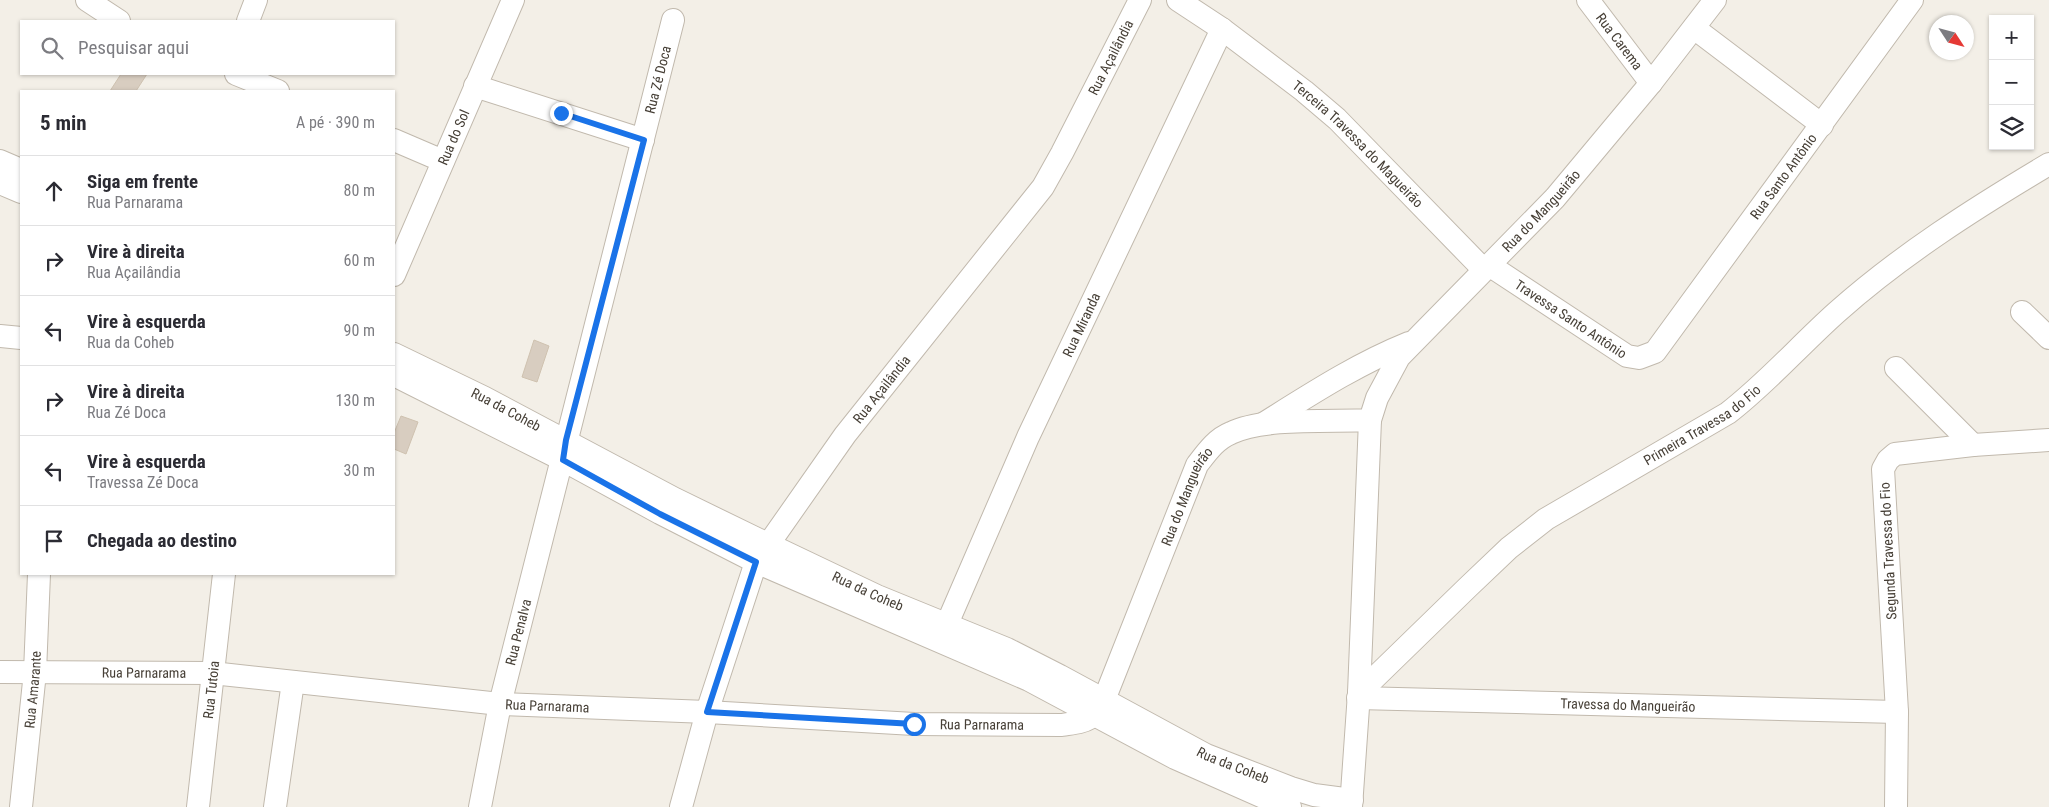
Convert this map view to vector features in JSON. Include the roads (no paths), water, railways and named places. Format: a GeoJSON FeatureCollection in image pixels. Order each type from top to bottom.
{"type":"FeatureCollection","features":[{"type":"Feature","properties":{"kind":"street"},"geometry":{"type":"LineString","coordinates":[[87,0],[117,20]]}},
{"type":"Feature","properties":{"kind":"street"},"geometry":{"type":"LineString","coordinates":[[238,0],[242,20]]}},
{"type":"Feature","properties":{"kind":"street"},"geometry":{"type":"LineString","coordinates":[[248,20],[256,0]]}},
{"type":"Feature","properties":{"kind":"street","name":"Rua do Sol"},"geometry":{"type":"LineString","coordinates":[[395,273],[514,0]]}},
{"type":"Feature","properties":{"kind":"street","name":"Rua Açailândia"},"geometry":{"type":"LineString","coordinates":[[681,807],[707,712],[756,562],[845,435],[1043,187],[1140,0]]}},
{"type":"Feature","properties":{"kind":"street"},"geometry":{"type":"LineString","coordinates":[[1178,0],[1222,29]]}},
{"type":"Feature","properties":{"kind":"street","name":"Rua Carema"},"geometry":{"type":"LineString","coordinates":[[1588,0],[1651,83]]}},
{"type":"Feature","properties":{"kind":"street","name":"Rua do Mangueirão"},"geometry":{"type":"LineString","coordinates":[[1351,804],[1358,696],[1370,420],[1377,398],[1387,376],[1399,357],[1555,198],[1651,83],[1715,0]]}},
{"type":"Feature","properties":{"kind":"street","name":"Rua Santo Antônio"},"geometry":{"type":"LineString","coordinates":[[1655,352],[1912,0]]}},
{"type":"Feature","properties":{"kind":"street","name":"Rua Zé Doca"},"geometry":{"type":"LineString","coordinates":[[565,450],[674,20]]}},
{"type":"Feature","properties":{"kind":"street"},"geometry":{"type":"LineString","coordinates":[[1694,28],[1822,125]]}},
{"type":"Feature","properties":{"kind":"street","name":"Terceira Travessa do Magueirão"},"geometry":{"type":"LineString","coordinates":[[1222,29],[1304,91],[1337,119],[1486,267]]}},
{"type":"Feature","properties":{"kind":"street","name":"Rua Miranda"},"geometry":{"type":"LineString","coordinates":[[947,624],[1028,437],[1222,29]]}},
{"type":"Feature","properties":{"kind":"street"},"geometry":{"type":"LineString","coordinates":[[226,90],[232,75]]}},
{"type":"Feature","properties":{"kind":"street"},"geometry":{"type":"LineString","coordinates":[[238,75],[276,90]]}},
{"type":"Feature","properties":{"kind":"street"},"geometry":{"type":"LineString","coordinates":[[475,86],[644,140]]}},
{"type":"Feature","properties":{"kind":"street"},"geometry":{"type":"LineString","coordinates":[[395,140],[443,161]]}},
{"type":"Feature","properties":{"kind":"street"},"geometry":{"type":"LineString","coordinates":[[0,161],[20,170]]}},
{"type":"Feature","properties":{"kind":"street","name":"Primeira Travessa do Fio"},"geometry":{"type":"LineString","coordinates":[[1358,696],[1509,548],[1546,519],[1728,413],[1752,395],[1837,313],[1874,281],[1985,202],[2049,164]]}},
{"type":"Feature","properties":{"kind":"street"},"geometry":{"type":"LineString","coordinates":[[0,183],[20,192]]}},
{"type":"Feature","properties":{"kind":"street","name":"Travessa Santo Antônio"},"geometry":{"type":"LineString","coordinates":[[1486,267],[1626,356],[1640,358],[1655,352]]}},
{"type":"Feature","properties":{"kind":"street"},"geometry":{"type":"LineString","coordinates":[[2022,312],[2049,338]]}},
{"type":"Feature","properties":{"kind":"street"},"geometry":{"type":"LineString","coordinates":[[0,336],[20,338]]}},
{"type":"Feature","properties":{"kind":"street"},"geometry":{"type":"LineString","coordinates":[[1263,424],[1347,371],[1417,339]]}},
{"type":"Feature","properties":{"kind":"street","name":"Rua da Coheb"},"geometry":{"type":"LineString","coordinates":[[395,354],[485,398],[660,514],[756,562],[1215,758],[1291,788],[1351,804]]}},
{"type":"Feature","properties":{"kind":"street"},"geometry":{"type":"LineString","coordinates":[[1896,368],[1973,445]]}},
{"type":"Feature","properties":{"kind":"street","name":"Rua da Coheb"},"geometry":{"type":"LineString","coordinates":[[395,375],[675,499],[878,596],[1007,649],[1175,758],[1290,807]]}},
{"type":"Feature","properties":{"kind":"street","name":"Rua do Mangueirão"},"geometry":{"type":"LineString","coordinates":[[1099,708],[1198,465],[1210,448],[1231,433],[1263,424],[1370,420]]}},
{"type":"Feature","properties":{"kind":"street","name":"Segunda Travessa do Fio"},"geometry":{"type":"LineString","coordinates":[[1896,807],[1897,712],[1883,469],[1888,460],[1895,454],[1973,445],[2049,440]]}},
{"type":"Feature","properties":{"kind":"street","name":"Rua Penalva"},"geometry":{"type":"LineString","coordinates":[[480,807],[500,704],[565,450]]}},
{"type":"Feature","properties":{"kind":"street","name":"Rua Amarante"},"geometry":{"type":"LineString","coordinates":[[21,807],[35,672],[39,575]]}},
{"type":"Feature","properties":{"kind":"street","name":"Rua Tutoia"},"geometry":{"type":"LineString","coordinates":[[198,807],[224,575]]}},
{"type":"Feature","properties":{"kind":"street","name":"Rua Parnarama"},"geometry":{"type":"LineString","coordinates":[[0,672],[212,673],[500,704],[707,712],[914,724],[1062,725],[1079,722],[1099,708]]}},
{"type":"Feature","properties":{"kind":"street"},"geometry":{"type":"LineString","coordinates":[[275,807],[293,682]]}},
{"type":"Feature","properties":{"kind":"street","name":"Travessa do Mangueirão"},"geometry":{"type":"LineString","coordinates":[[1358,696],[1897,712]]}}]}
